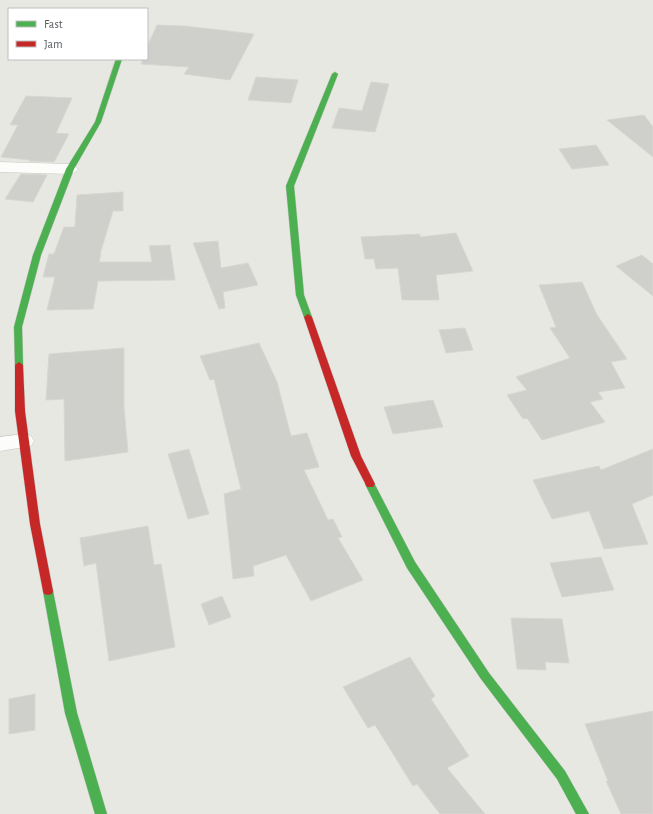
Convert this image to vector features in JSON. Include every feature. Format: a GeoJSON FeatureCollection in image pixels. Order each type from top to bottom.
{"type":"FeatureCollection","features":[{"type":"Feature","properties":{"kind":"street"},"geometry":{"type":"LineString","coordinates":[[101,814],[70,713],[35,524],[20,411],[18,327],[37,255],[70,169],[98,122],[119,60]]}},
{"type":"Feature","properties":{"kind":"street"},"geometry":{"type":"LineString","coordinates":[[335,74],[290,186],[300,295],[356,456],[411,565],[485,676],[561,775],[584,814]]}},
{"type":"Feature","properties":{"kind":"street"},"geometry":{"type":"LineString","coordinates":[[0,167],[70,169]]}},
{"type":"Feature","properties":{"kind":"street"},"geometry":{"type":"LineString","coordinates":[[0,444],[24,442]]}},
{"type":"Feature","properties":{"kind":"building"},"geometry":{"type":"Polygon","coordinates":[[[157,25],[185,26],[254,34],[230,80],[184,74],[189,67],[141,64],[143,60],[148,60],[148,45],[157,25]]]}},
{"type":"Feature","properties":{"kind":"building"},"geometry":{"type":"Polygon","coordinates":[[[256,77],[298,80],[291,103],[248,100],[256,77]]]}},
{"type":"Feature","properties":{"kind":"building"},"geometry":{"type":"Polygon","coordinates":[[[371,82],[389,84],[375,132],[332,128],[339,108],[362,111],[371,82]]]}},
{"type":"Feature","properties":{"kind":"building"},"geometry":{"type":"Polygon","coordinates":[[[26,96],[72,98],[56,133],[69,134],[54,162],[29,161],[30,160],[1,157],[18,125],[10,125],[26,96]]]}},
{"type":"Feature","properties":{"kind":"building"},"geometry":{"type":"Polygon","coordinates":[[[644,115],[653,127],[653,157],[607,120],[644,115]]]}},
{"type":"Feature","properties":{"kind":"building"},"geometry":{"type":"Polygon","coordinates":[[[596,145],[609,165],[572,169],[559,149],[596,145]]]}},
{"type":"Feature","properties":{"kind":"building"},"geometry":{"type":"Polygon","coordinates":[[[21,174],[47,175],[33,202],[5,199],[21,174]]]}},
{"type":"Feature","properties":{"kind":"building"},"geometry":{"type":"Polygon","coordinates":[[[123,192],[123,211],[113,211],[99,262],[152,262],[149,246],[170,245],[175,280],[98,281],[93,309],[47,310],[55,277],[43,277],[49,254],[54,254],[64,227],[75,227],[77,195],[123,192]]]}},
{"type":"Feature","properties":{"kind":"building"},"geometry":{"type":"Polygon","coordinates":[[[456,233],[473,271],[436,275],[439,300],[402,300],[398,268],[376,269],[374,259],[365,259],[361,237],[420,234],[420,237],[456,233]]]}},
{"type":"Feature","properties":{"kind":"building"},"geometry":{"type":"Polygon","coordinates":[[[218,241],[221,268],[248,263],[258,285],[223,292],[225,308],[219,309],[193,243],[218,241]]]}},
{"type":"Feature","properties":{"kind":"building"},"geometry":{"type":"Polygon","coordinates":[[[642,255],[653,264],[653,296],[616,266],[642,255]]]}},
{"type":"Feature","properties":{"kind":"building"},"geometry":{"type":"Polygon","coordinates":[[[582,282],[597,315],[627,359],[611,362],[625,388],[598,392],[603,399],[590,402],[605,422],[542,440],[527,418],[523,419],[507,395],[527,390],[516,377],[570,358],[550,328],[556,327],[539,285],[582,282]]]}},
{"type":"Feature","properties":{"kind":"building"},"geometry":{"type":"Polygon","coordinates":[[[465,328],[473,350],[446,353],[439,330],[465,328]]]}},
{"type":"Feature","properties":{"kind":"building"},"geometry":{"type":"Polygon","coordinates":[[[259,343],[277,382],[291,436],[307,433],[319,467],[304,470],[328,520],[333,519],[342,537],[338,538],[363,580],[311,601],[286,555],[253,566],[254,576],[233,579],[224,494],[241,489],[214,379],[210,380],[200,356],[259,343]]]}},
{"type":"Feature","properties":{"kind":"building"},"geometry":{"type":"Polygon","coordinates":[[[124,348],[124,407],[128,452],[65,461],[64,399],[46,400],[49,354],[124,348]]]}},
{"type":"Feature","properties":{"kind":"building"},"geometry":{"type":"Polygon","coordinates":[[[433,400],[443,427],[393,434],[384,407],[433,400]]]}},
{"type":"Feature","properties":{"kind":"building"},"geometry":{"type":"Polygon","coordinates":[[[189,449],[209,514],[188,519],[168,454],[189,449]]]}},
{"type":"Feature","properties":{"kind":"building"},"geometry":{"type":"Polygon","coordinates":[[[653,449],[653,495],[632,504],[648,544],[604,549],[589,511],[552,519],[533,480],[599,466],[601,470],[653,449]]]}},
{"type":"Feature","properties":{"kind":"building"},"geometry":{"type":"Polygon","coordinates":[[[148,526],[154,565],[161,564],[175,647],[109,661],[96,563],[84,566],[80,538],[148,526]]]}},
{"type":"Feature","properties":{"kind":"building"},"geometry":{"type":"Polygon","coordinates":[[[601,557],[614,590],[562,597],[550,563],[601,557]]]}},
{"type":"Feature","properties":{"kind":"building"},"geometry":{"type":"Polygon","coordinates":[[[222,596],[231,617],[209,625],[201,604],[222,596]]]}},
{"type":"Feature","properties":{"kind":"building"},"geometry":{"type":"Polygon","coordinates":[[[511,618],[562,619],[569,663],[545,662],[546,670],[517,669],[511,618]]]}},
{"type":"Feature","properties":{"kind":"building"},"geometry":{"type":"Polygon","coordinates":[[[410,657],[435,696],[431,699],[469,756],[447,768],[485,814],[440,814],[417,784],[413,786],[375,725],[368,728],[343,687],[410,657]]]}},
{"type":"Feature","properties":{"kind":"building"},"geometry":{"type":"Polygon","coordinates":[[[35,694],[35,730],[9,734],[9,699],[35,694]]]}},
{"type":"Feature","properties":{"kind":"building"},"geometry":{"type":"Polygon","coordinates":[[[653,711],[653,814],[621,814],[606,781],[608,781],[585,724],[653,711]]]}},
{"type":"Feature","properties":{"kind":"traffic: fast"},"geometry":{"type":"LineString","coordinates":[[19,365],[18,327],[37,255],[70,169],[98,122],[119,60]]}},
{"type":"Feature","properties":{"kind":"traffic: fast"},"geometry":{"type":"LineString","coordinates":[[308,317],[300,295],[290,186],[335,74]]}},
{"type":"Feature","properties":{"kind":"traffic: fast"},"geometry":{"type":"LineString","coordinates":[[370,484],[411,565],[485,676],[561,775],[583,814]]}},
{"type":"Feature","properties":{"kind":"traffic: fast"},"geometry":{"type":"LineString","coordinates":[[48,591],[71,713],[101,814]]}},
{"type":"Feature","properties":{"kind":"traffic: jam"},"geometry":{"type":"LineString","coordinates":[[308,317],[356,456],[370,484]]}},
{"type":"Feature","properties":{"kind":"traffic: jam"},"geometry":{"type":"LineString","coordinates":[[19,365],[20,411],[35,524],[48,591]]}}]}
